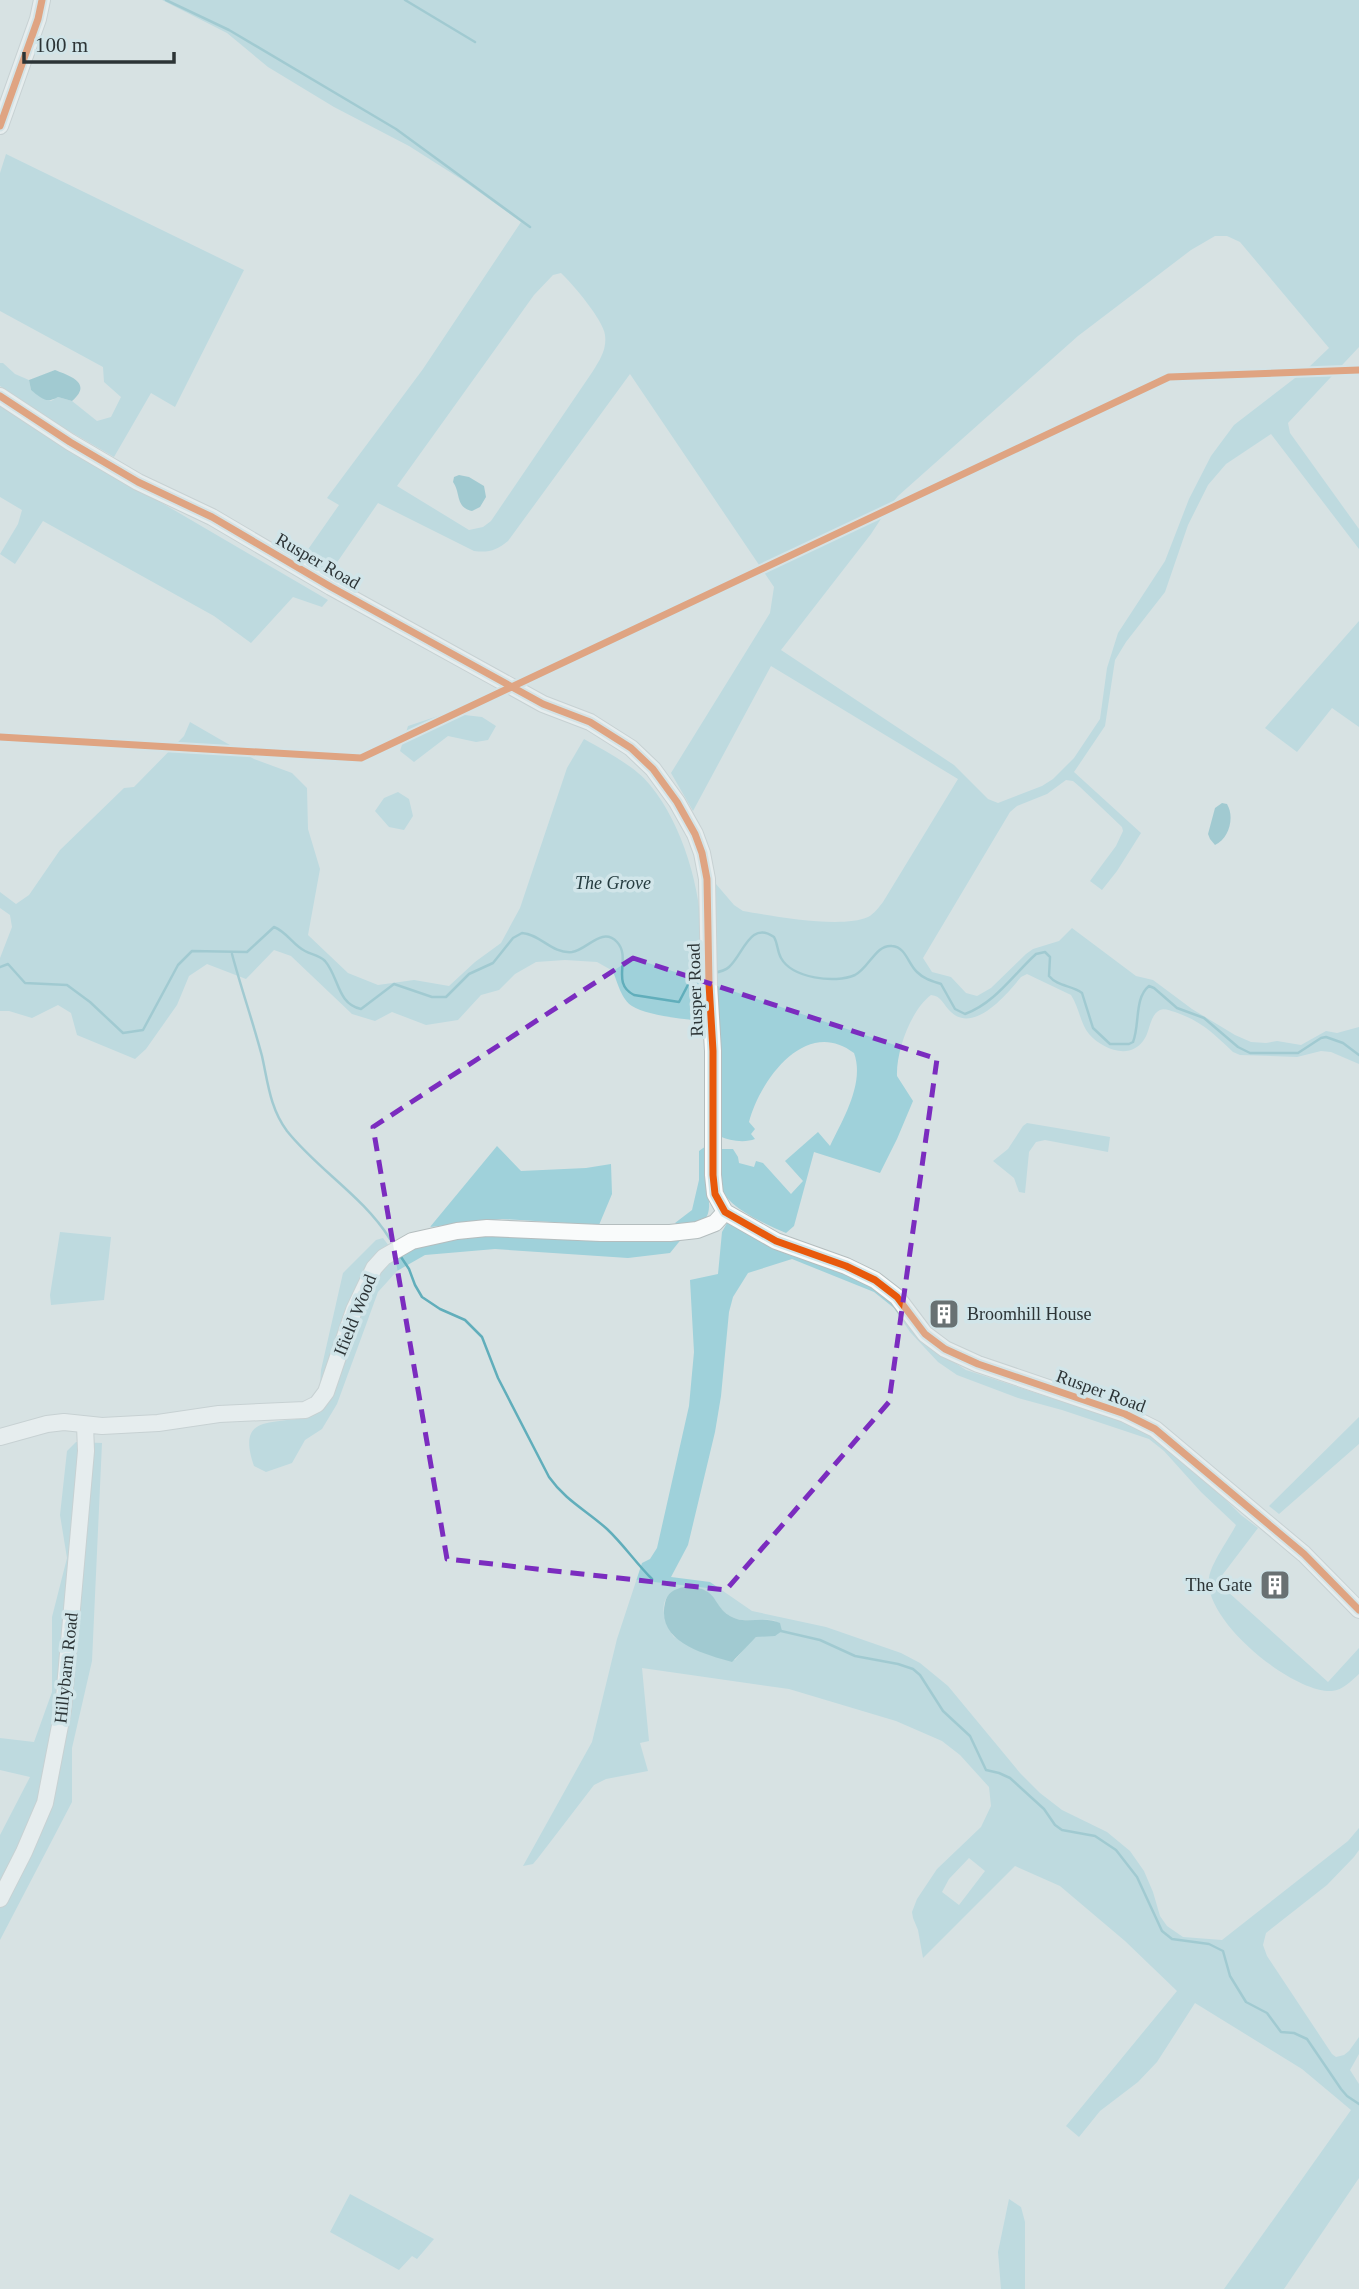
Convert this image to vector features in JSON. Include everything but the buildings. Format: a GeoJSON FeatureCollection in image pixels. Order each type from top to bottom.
{"type":"FeatureCollection","features":[{"type":"Feature","properties":{"kind":"street"},"geometry":{"type":"LineString","coordinates":[[0,126],[38,19],[42,0]]}},
{"type":"Feature","properties":{"kind":"street","name":"Rusper Road"},"geometry":{"type":"LineString","coordinates":[[0,396],[138,482],[212,517],[486,673],[543,704],[590,722],[631,748],[663,782],[677,802],[698,842],[705,869],[713,1051],[713,1175],[715,1194],[725,1212],[776,1241],[846,1266],[875,1280],[897,1297],[929,1337],[956,1355],[1125,1414],[1156,1429],[1304,1554],[1359,1610]]}},
{"type":"Feature","properties":{"kind":"street","name":"Ifield Wood"},"geometry":{"type":"LineString","coordinates":[[0,1437],[64,1422],[102,1426],[158,1423],[219,1414],[305,1410],[317,1404],[326,1392],[354,1310],[374,1268],[384,1257],[412,1241],[457,1231],[487,1228],[670,1233],[698,1230],[715,1223],[725,1212]]}},
{"type":"Feature","properties":{"kind":"street","name":"Hillybarn Road"},"geometry":{"type":"LineString","coordinates":[[0,1899],[45,1804],[63,1710],[85,1465],[85,1425]]}},
{"type":"Feature","properties":{"kind":"highlighted area"},"geometry":{"type":"Polygon","coordinates":[[[633,958],[937,1059],[889,1402],[726,1590],[447,1559],[373,1127],[633,958]]]}},
{"type":"Feature","properties":{"kind":"green space"},"geometry":{"type":"Polygon","coordinates":[[[162,0],[1359,0],[1359,347],[1288,423],[1290,433],[1359,529],[1359,549],[1271,434],[1226,464],[1208,485],[1188,525],[1165,592],[1115,660],[1105,726],[1074,772],[1141,833],[1102,890],[1090,881],[1116,846],[1123,831],[1122,827],[1073,781],[1066,780],[1047,794],[1017,806],[1010,812],[923,958],[932,972],[951,977],[966,993],[977,996],[991,988],[1026,954],[1059,941],[1072,928],[1136,976],[1153,980],[1192,1009],[1251,1042],[1277,1041],[1301,1045],[1326,1031],[1337,1033],[1359,1027],[1359,1064],[1331,1052],[1321,1051],[1297,1057],[1240,1055],[1200,1024],[1164,1009],[1154,1015],[1147,1035],[1139,1045],[1133,1049],[1117,1051],[1102,1045],[1089,1034],[1071,995],[1027,974],[980,1015],[960,1018],[938,997],[931,995],[917,1010],[902,1043],[897,1066],[897,1076],[913,1101],[880,1173],[814,1152],[794,1226],[786,1233],[747,1214],[729,1200],[719,1183],[719,1149],[733,1149],[739,1163],[754,1167],[756,1161],[763,1163],[791,1194],[803,1181],[785,1161],[818,1132],[830,1146],[851,1101],[857,1065],[854,1053],[836,1044],[819,1042],[803,1047],[774,1072],[763,1088],[749,1122],[755,1129],[751,1134],[755,1139],[737,1141],[720,1136],[717,1104],[716,884],[734,905],[743,911],[824,922],[868,917],[883,902],[958,779],[771,666],[693,811],[671,773],[770,613],[774,587],[630,374],[508,541],[500,547],[488,551],[474,551],[378,503],[329,574],[302,558],[339,505],[327,498],[423,369],[521,222],[409,146],[334,107],[268,67],[227,33],[162,0]],[[1215,236],[1191,250],[1078,336],[898,496],[781,650],[954,765],[988,799],[998,803],[1042,786],[1074,758],[1100,719],[1107,668],[1118,633],[1165,561],[1189,499],[1211,456],[1234,425],[1308,368],[1329,348],[1240,242],[1227,236],[1215,236]],[[561,273],[553,275],[534,295],[397,486],[469,530],[483,527],[491,521],[602,354],[605,335],[599,321],[561,273]]]}},
{"type":"Feature","properties":{"kind":"green space"},"geometry":{"type":"Polygon","coordinates":[[[6,154],[244,270],[175,407],[151,393],[114,457],[38,413],[0,386],[0,363],[3,363],[15,374],[29,380],[31,390],[51,401],[58,397],[72,401],[97,421],[111,417],[121,397],[104,382],[103,367],[0,311],[0,173],[6,154]]]}},
{"type":"Feature","properties":{"kind":"green space"},"geometry":{"type":"Polygon","coordinates":[[[0,405],[328,600],[322,607],[293,597],[251,643],[214,616],[43,521],[15,564],[0,554],[18,524],[22,510],[0,497],[0,405]]]}},
{"type":"Feature","properties":{"kind":"green space"},"geometry":{"type":"Polygon","coordinates":[[[1359,621],[1359,727],[1332,708],[1297,752],[1265,728],[1359,621]]]}},
{"type":"Feature","properties":{"kind":"green space"},"geometry":{"type":"Polygon","coordinates":[[[447,713],[482,717],[496,726],[488,740],[476,742],[448,736],[414,762],[400,751],[408,726],[447,713]]]}},
{"type":"Feature","properties":{"kind":"green space","name":"The Grove"},"geometry":{"type":"Polygon","coordinates":[[[190,722],[254,759],[292,773],[307,788],[308,829],[320,869],[308,935],[348,973],[378,985],[414,980],[449,986],[501,943],[520,908],[567,768],[584,739],[610,754],[636,771],[662,801],[688,858],[701,921],[700,1021],[638,1009],[625,1000],[613,971],[597,962],[565,960],[536,962],[515,974],[499,990],[481,995],[458,1020],[426,1025],[392,1012],[375,1021],[352,1014],[291,956],[274,950],[246,979],[207,964],[189,976],[177,1005],[146,1049],[135,1059],[77,1035],[71,1013],[58,1005],[32,1018],[0,1011],[0,958],[12,927],[10,915],[0,908],[0,892],[16,904],[29,895],[60,850],[124,788],[134,787],[184,736],[190,722]]]}},
{"type":"Feature","properties":{"kind":"green space"},"geometry":{"type":"Polygon","coordinates":[[[398,792],[409,799],[413,816],[404,830],[389,827],[375,811],[384,798],[398,792]]]}},
{"type":"Feature","properties":{"kind":"green space"},"geometry":{"type":"Polygon","coordinates":[[[1027,1123],[1110,1137],[1108,1152],[1045,1140],[1036,1142],[1029,1152],[1025,1193],[1019,1192],[1014,1178],[993,1161],[1008,1149],[1027,1123]]]}},
{"type":"Feature","properties":{"kind":"green space"},"geometry":{"type":"Polygon","coordinates":[[[497,1146],[521,1171],[611,1164],[612,1194],[599,1225],[502,1219],[430,1227],[497,1146]]]}},
{"type":"Feature","properties":{"kind":"green space"},"geometry":{"type":"Polygon","coordinates":[[[706,1146],[708,1212],[703,1223],[680,1227],[675,1223],[692,1210],[699,1180],[699,1151],[706,1146]]]}},
{"type":"Feature","properties":{"kind":"green space"},"geometry":{"type":"Polygon","coordinates":[[[732,1222],[876,1286],[946,1357],[966,1370],[1146,1429],[1258,1528],[1217,1582],[1328,1682],[1359,1648],[1359,1674],[1343,1687],[1332,1691],[1295,1680],[1253,1651],[1220,1614],[1211,1595],[1210,1572],[1236,1525],[1149,1439],[1018,1398],[957,1375],[938,1362],[910,1332],[894,1308],[874,1292],[792,1259],[748,1273],[733,1297],[715,1432],[688,1545],[671,1577],[710,1582],[752,1611],[826,1627],[901,1653],[920,1663],[948,1686],[1020,1773],[1040,1793],[1062,1810],[1107,1832],[1130,1851],[1144,1871],[1160,1916],[1167,1926],[1183,1937],[1222,1940],[1348,1841],[1359,1828],[1359,1850],[1354,1857],[1327,1885],[1266,1933],[1263,1945],[1267,1956],[1332,2054],[1336,2057],[1344,2055],[1359,2037],[1359,2054],[1350,2070],[1359,2084],[1359,2178],[1284,2289],[1224,2289],[1351,2110],[1302,2069],[1195,2003],[1157,2062],[1138,2082],[1100,2111],[1079,2137],[1066,2126],[1177,1991],[1125,1941],[1060,1886],[1015,1866],[923,1958],[912,1912],[917,1899],[937,1869],[981,1827],[991,1806],[989,1787],[960,1755],[942,1741],[896,1721],[789,1689],[642,1668],[649,1741],[640,1743],[648,1771],[606,1779],[594,1785],[533,1864],[523,1866],[592,1742],[617,1639],[642,1563],[650,1559],[657,1548],[689,1406],[694,1352],[690,1280],[718,1274],[722,1232],[727,1223],[732,1222]],[[684,1587],[669,1595],[664,1606],[666,1623],[674,1637],[735,1660],[750,1642],[764,1635],[776,1621],[737,1619],[725,1612],[709,1593],[684,1587]],[[969,1858],[949,1879],[942,1892],[959,1905],[985,1871],[969,1858]]]}},
{"type":"Feature","properties":{"kind":"green space"},"geometry":{"type":"Polygon","coordinates":[[[60,1232],[111,1237],[104,1300],[51,1305],[50,1295],[60,1232]]]}},
{"type":"Feature","properties":{"kind":"green space"},"geometry":{"type":"Polygon","coordinates":[[[469,1234],[683,1237],[670,1253],[628,1258],[495,1249],[425,1255],[397,1271],[378,1292],[337,1404],[322,1429],[305,1440],[292,1463],[266,1472],[254,1466],[250,1438],[254,1430],[270,1422],[307,1417],[375,1278],[389,1260],[410,1249],[469,1234]]]}},
{"type":"Feature","properties":{"kind":"green space"},"geometry":{"type":"Polygon","coordinates":[[[383,1238],[389,1246],[340,1328],[320,1385],[343,1273],[376,1240],[383,1238]]]}},
{"type":"Feature","properties":{"kind":"green space"},"geometry":{"type":"Polygon","coordinates":[[[1359,1417],[1359,1444],[1279,1514],[1269,1506],[1359,1417]]]}},
{"type":"Feature","properties":{"kind":"green space"},"geometry":{"type":"Polygon","coordinates":[[[76,1442],[102,1443],[92,1661],[72,1748],[72,1802],[0,1940],[0,1835],[30,1777],[0,1770],[0,1738],[34,1742],[52,1692],[52,1617],[67,1558],[60,1515],[67,1451],[76,1442]]]}},
{"type":"Feature","properties":{"kind":"green space"},"geometry":{"type":"Polygon","coordinates":[[[350,2194],[434,2239],[417,2259],[412,2256],[399,2270],[330,2232],[350,2194]]]}},
{"type":"Feature","properties":{"kind":"green space"},"geometry":{"type":"Polygon","coordinates":[[[1009,2199],[1021,2207],[1025,2222],[1025,2289],[1001,2289],[998,2252],[1009,2199]]]}},
{"type":"Feature","properties":{"kind":"shaded area"},"geometry":{"type":"Polygon","coordinates":[[[55,370],[73,378],[80,385],[78,395],[72,401],[58,397],[47,400],[31,390],[29,380],[55,370]]]}},
{"type":"Feature","properties":{"kind":"shaded area"},"geometry":{"type":"Polygon","coordinates":[[[454,477],[469,477],[484,486],[486,497],[480,507],[472,511],[463,506],[459,499],[453,482],[454,477]]]}},
{"type":"Feature","properties":{"kind":"shaded area"},"geometry":{"type":"Polygon","coordinates":[[[1222,803],[1227,804],[1229,809],[1229,827],[1224,838],[1215,845],[1208,834],[1215,808],[1222,803]]]}},
{"type":"Feature","properties":{"kind":"shaded area"},"geometry":{"type":"Polygon","coordinates":[[[684,1587],[705,1590],[728,1615],[737,1619],[774,1621],[780,1623],[782,1631],[775,1636],[756,1637],[732,1662],[696,1650],[675,1637],[664,1616],[669,1594],[684,1587]]]}},
{"type":"Feature","properties":{"kind":"waterway"},"geometry":{"type":"LineString","coordinates":[[166,0],[229,30],[396,129],[530,227]]}},
{"type":"Feature","properties":{"kind":"waterway"},"geometry":{"type":"LineString","coordinates":[[405,0],[475,42]]}},
{"type":"Feature","properties":{"kind":"waterway"},"geometry":{"type":"LineString","coordinates":[[0,967],[8,964],[25,983],[67,985],[123,1033],[143,1030],[178,965],[192,951],[247,952],[274,927],[301,948],[325,961],[347,1002],[361,1009],[394,984],[432,997],[446,997],[469,974],[493,963],[513,938],[522,933],[565,952],[578,950],[600,938],[611,938],[617,942],[623,955],[623,984],[634,995],[679,1002],[691,979],[703,975]]}},
{"type":"Feature","properties":{"kind":"waterway"},"geometry":{"type":"LineString","coordinates":[[713,973],[729,967],[748,941],[759,933],[774,937],[781,958],[794,970],[804,975],[826,979],[855,975],[877,952],[886,946],[892,946],[901,949],[920,974],[941,984],[955,1009],[965,1014],[986,1003],[1036,954],[1045,952],[1050,957],[1049,976],[1082,993],[1093,1028],[1110,1044],[1133,1042],[1141,997],[1149,986],[1177,1008],[1204,1018],[1238,1047],[1250,1053],[1298,1053],[1326,1037],[1343,1043],[1359,1055]]}},
{"type":"Feature","properties":{"kind":"waterway"},"geometry":{"type":"LineString","coordinates":[[232,954],[262,1056],[270,1095],[281,1122],[299,1145],[367,1209],[390,1239]]}},
{"type":"Feature","properties":{"kind":"waterway"},"geometry":{"type":"LineString","coordinates":[[399,1254],[422,1297],[465,1320],[482,1337],[498,1378],[549,1477],[569,1499],[613,1535],[652,1579]]}},
{"type":"Feature","properties":{"kind":"waterway"},"geometry":{"type":"LineString","coordinates":[[781,1631],[820,1640],[855,1656],[913,1669],[920,1675],[943,1711],[970,1736],[986,1770],[1010,1778],[1044,1809],[1062,1830],[1095,1836],[1116,1850],[1137,1877],[1162,1931],[1172,1939],[1209,1944],[1223,1951],[1230,1976],[1246,2002],[1267,2013],[1281,2032],[1294,2033],[1307,2039],[1341,2089],[1359,2104]]}},
{"type":"Feature","properties":{"kind":"cycle path"},"geometry":{"type":"LineString","coordinates":[[0,126],[38,19],[42,0]]}},
{"type":"Feature","properties":{"kind":"cycle path"},"geometry":{"type":"LineString","coordinates":[[0,737],[361,758],[1169,377],[1359,370]]}},
{"type":"Feature","properties":{"kind":"cycle path"},"geometry":{"type":"LineString","coordinates":[[0,396],[138,482],[212,517],[331,587],[543,704],[590,722],[631,748],[653,769],[677,802],[702,853],[707,879],[713,1051],[713,1175],[715,1194],[725,1212],[776,1241],[846,1266],[875,1280],[897,1297],[925,1334],[945,1349],[978,1364],[1125,1414],[1155,1429],[1304,1554],[1359,1610]]}},
{"type":"Feature","properties":{"kind":"place","name":"Broomhill House"},"geometry":{"type":"Point","coordinates":[944,1314]}},
{"type":"Feature","properties":{"kind":"place","name":"The Gate"},"geometry":{"type":"Point","coordinates":[1275,1585]}}]}
